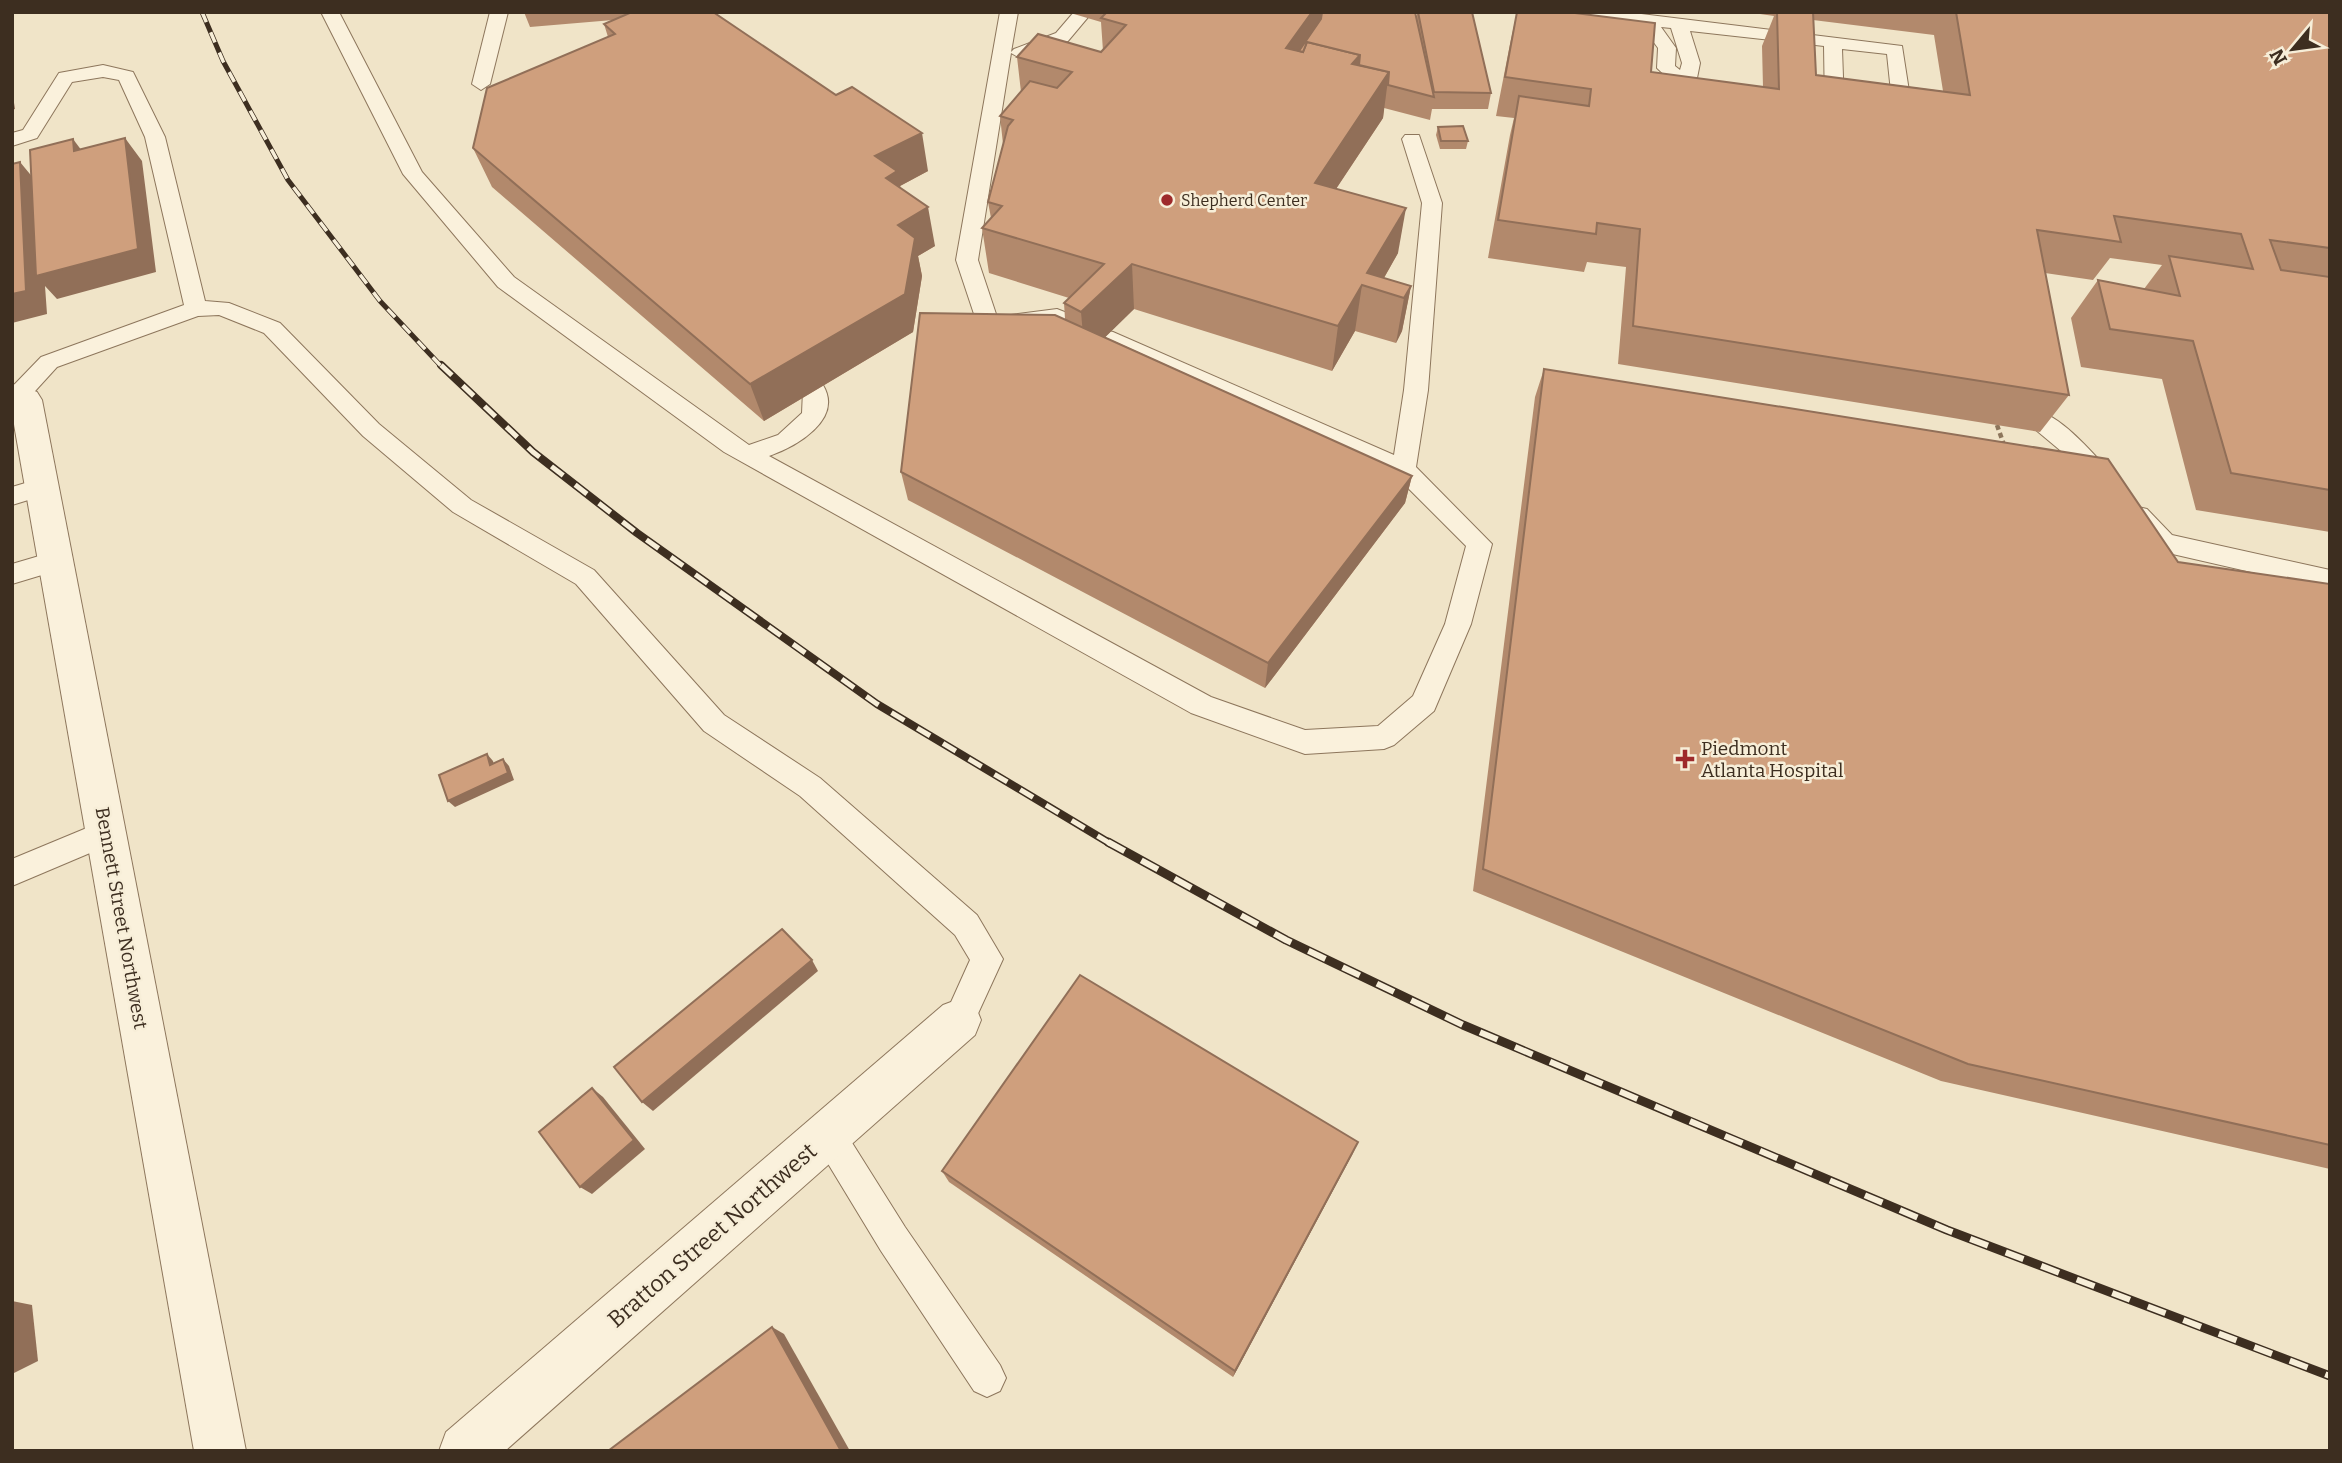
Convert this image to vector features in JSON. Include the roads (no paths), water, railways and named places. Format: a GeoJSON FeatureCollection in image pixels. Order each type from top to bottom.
{"type":"FeatureCollection","features":[{"type":"Feature","properties":{"kind":"street","name":"Bennett Street Northwest"},"geometry":{"type":"LineString","coordinates":[[15,396],[26,400],[27,491],[56,561],[220,1451]]}},
{"type":"Feature","properties":{"kind":"street","name":"Bratton Street Northwest"},"geometry":{"type":"LineString","coordinates":[[465,1451],[959,1020]]}},
{"type":"Feature","properties":{"kind":"lane"},"geometry":{"type":"LineString","coordinates":[[330,12],[413,174],[506,282],[732,446],[1201,705],[1306,742],[1384,737],[1424,703],[1458,624],[1479,544],[1404,469],[1058,316],[988,333],[967,260],[1009,12]]}},
{"type":"Feature","properties":{"kind":"lane"},"geometry":{"type":"LineString","coordinates":[[481,84],[499,12]]}},
{"type":"Feature","properties":{"kind":"lane"},"geometry":{"type":"LineString","coordinates":[[1578,12],[1833,42],[1896,50],[1903,117],[1835,109],[1833,42]]}},
{"type":"Feature","properties":{"kind":"lane"},"geometry":{"type":"LineString","coordinates":[[1001,60],[1062,37],[1080,16]]}},
{"type":"Feature","properties":{"kind":"lane"},"geometry":{"type":"LineString","coordinates":[[1647,20],[1667,48],[1666,68],[1686,85]]}},
{"type":"Feature","properties":{"kind":"lane"},"geometry":{"type":"LineString","coordinates":[[1679,24],[1691,63],[1679,116]]}},
{"type":"Feature","properties":{"kind":"lane"},"geometry":{"type":"LineString","coordinates":[[12,140],[30,134],[66,77],[103,71],[126,76],[155,137],[196,309]]}},
{"type":"Feature","properties":{"kind":"lane"},"geometry":{"type":"LineString","coordinates":[[1376,490],[1404,469],[1416,390],[1432,203],[1412,139]]}},
{"type":"Feature","properties":{"kind":"lane"},"geometry":{"type":"LineString","coordinates":[[15,396],[49,362],[196,309],[221,308],[272,328],[371,430],[462,506],[585,577],[713,723],[810,787],[966,925],[987,959],[959,1020]]}},
{"type":"Feature","properties":{"kind":"lane"},"geometry":{"type":"LineString","coordinates":[[747,454],[786,442],[814,416],[815,391]]}},
{"type":"Feature","properties":{"kind":"lane"},"geometry":{"type":"LineString","coordinates":[[2038,419],[2075,450],[2164,543]]}},
{"type":"Feature","properties":{"kind":"lane"},"geometry":{"type":"LineString","coordinates":[[2138,547],[2164,543],[2324,586]]}},
{"type":"Feature","properties":{"kind":"lane"},"geometry":{"type":"LineString","coordinates":[[12,574],[56,561]]}},
{"type":"Feature","properties":{"kind":"lane"},"geometry":{"type":"LineString","coordinates":[[12,873],[106,833]]}},
{"type":"Feature","properties":{"kind":"lane"},"geometry":{"type":"LineString","coordinates":[[828,1134],[893,1239],[987,1378]]}},
{"type":"Feature","properties":{"kind":"railway"},"geometry":{"type":"LineString","coordinates":[[202,12],[223,61],[288,180],[380,301],[442,367]]}},
{"type":"Feature","properties":{"kind":"railway"},"geometry":{"type":"LineString","coordinates":[[441,365],[533,452],[637,533],[877,704],[1111,844]]}},
{"type":"Feature","properties":{"kind":"railway"},"geometry":{"type":"LineString","coordinates":[[1108,842],[1286,940],[1463,1025],[1947,1230],[2330,1376]]}},
{"type":"Feature","properties":{"kind":"place","name":"Shepherd Center"},"geometry":{"type":"Point","coordinates":[1167,200]}},
{"type":"Feature","properties":{"kind":"place","name":"Piedmont Atlanta Hospital"},"geometry":{"type":"Point","coordinates":[1685,759]}}]}
